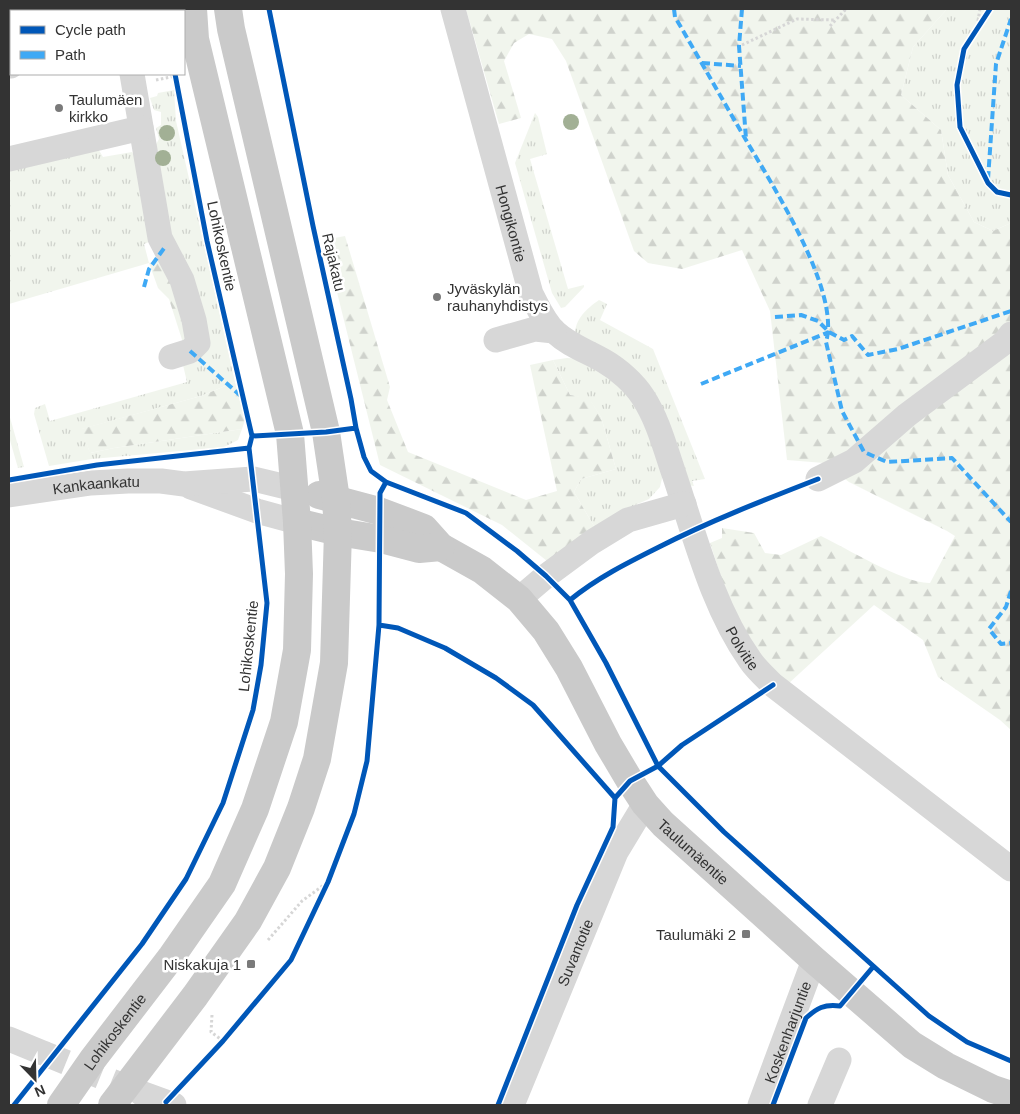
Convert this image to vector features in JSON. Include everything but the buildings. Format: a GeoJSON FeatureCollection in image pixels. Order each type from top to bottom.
{"type":"FeatureCollection","features":[{"type":"Feature","properties":{"kind":"main road","name":"Lohikoskentie"},"geometry":{"type":"LineString","coordinates":[[61,1105],[93,1059],[172,956],[222,884],[255,809],[284,722],[297,650],[299,574],[290,434],[196,38],[193,9]]}},
{"type":"Feature","properties":{"kind":"main road"},"geometry":{"type":"LineString","coordinates":[[112,1105],[195,996],[248,921],[277,868],[302,808],[317,759],[334,662],[338,532],[336,499],[321,408],[231,29],[228,9]]}},
{"type":"Feature","properties":{"kind":"main road","name":"Taulumäentie"},"geometry":{"type":"LineString","coordinates":[[295,489],[379,511],[424,528],[442,547],[482,570],[519,599],[546,631],[569,668],[608,744],[645,804],[663,824],[912,1045],[946,1066],[993,1089],[1011,1095]]}},
{"type":"Feature","properties":{"kind":"main road"},"geometry":{"type":"LineString","coordinates":[[297,522],[338,532],[381,539],[419,549],[442,547]]}},
{"type":"Feature","properties":{"kind":"street","name":"Hongikontie"},"geometry":{"type":"LineString","coordinates":[[452,9],[531,294],[554,331],[574,346],[605,361],[625,377],[642,395],[655,417],[684,504]]}},
{"type":"Feature","properties":{"kind":"street"},"geometry":{"type":"LineString","coordinates":[[132,75],[160,238],[182,280],[194,320],[198,343],[190,351],[171,357]]}},
{"type":"Feature","properties":{"kind":"street"},"geometry":{"type":"LineString","coordinates":[[9,159],[141,128]]}},
{"type":"Feature","properties":{"kind":"street"},"geometry":{"type":"LineString","coordinates":[[496,340],[534,330],[554,331]]}},
{"type":"Feature","properties":{"kind":"street"},"geometry":{"type":"LineString","coordinates":[[818,479],[854,461],[907,415],[1005,342],[1011,334]]}},
{"type":"Feature","properties":{"kind":"street","name":"Kankaankatu"},"geometry":{"type":"LineString","coordinates":[[9,495],[91,483],[161,481],[184,484],[253,479],[295,489]]}},
{"type":"Feature","properties":{"kind":"street","name":"Kankaankatu"},"geometry":{"type":"LineString","coordinates":[[184,484],[257,511],[297,522]]}},
{"type":"Feature","properties":{"kind":"street"},"geometry":{"type":"LineString","coordinates":[[519,599],[571,557],[628,520],[684,504]]}},
{"type":"Feature","properties":{"kind":"street","name":"Polvitie"},"geometry":{"type":"LineString","coordinates":[[684,504],[720,607],[734,635],[751,662],[773,685],[1011,869]]}},
{"type":"Feature","properties":{"kind":"street","name":"Suvantotie"},"geometry":{"type":"LineString","coordinates":[[512,1105],[616,852],[645,804]]}},
{"type":"Feature","properties":{"kind":"street","name":"Koskenharjuntie"},"geometry":{"type":"LineString","coordinates":[[760,1105],[814,960]]}},
{"type":"Feature","properties":{"kind":"street"},"geometry":{"type":"LineString","coordinates":[[9,1039],[43,1053]]}},
{"type":"Feature","properties":{"kind":"street"},"geometry":{"type":"LineString","coordinates":[[820,1105],[839,1060]]}},
{"type":"Feature","properties":{"kind":"street"},"geometry":{"type":"LineString","coordinates":[[141,1092],[168,1104]]}},
{"type":"Feature","properties":{"kind":"path"},"geometry":{"type":"LineString","coordinates":[[830,26],[846,9]]}},
{"type":"Feature","properties":{"kind":"path"},"geometry":{"type":"LineString","coordinates":[[977,26],[980,9]]}},
{"type":"Feature","properties":{"kind":"path"},"geometry":{"type":"LineString","coordinates":[[973,34],[986,15]]}},
{"type":"Feature","properties":{"kind":"path"},"geometry":{"type":"LineString","coordinates":[[742,45],[797,19],[834,20]]}},
{"type":"Feature","properties":{"kind":"path"},"geometry":{"type":"LineString","coordinates":[[175,75],[177,86]]}},
{"type":"Feature","properties":{"kind":"path"},"geometry":{"type":"LineString","coordinates":[[324,890],[331,873]]}},
{"type":"Feature","properties":{"kind":"path"},"geometry":{"type":"LineString","coordinates":[[264,944],[302,901],[328,882]]}},
{"type":"Feature","properties":{"kind":"path"},"geometry":{"type":"LineString","coordinates":[[217,1008],[212,1015],[211,1032],[223,1041]]}},
{"type":"Feature","properties":{"kind":"path"},"geometry":{"type":"LineString","coordinates":[[216,1048],[229,1034]]}},
{"type":"Feature","properties":{"kind":"green space"},"geometry":{"type":"Polygon","coordinates":[[[9,9],[127,9],[10,10],[9,60],[9,9]]]}},
{"type":"Feature","properties":{"kind":"green space"},"geometry":{"type":"Polygon","coordinates":[[[466,9],[947,9],[913,47],[901,95],[941,130],[948,175],[974,222],[993,231],[1011,223],[1011,730],[1000,720],[938,677],[923,640],[874,605],[788,684],[758,656],[736,623],[710,543],[722,538],[722,528],[754,533],[765,553],[781,555],[821,536],[891,572],[919,582],[930,583],[955,536],[849,482],[824,463],[787,460],[770,311],[742,250],[682,269],[648,263],[634,251],[566,61],[552,39],[529,34],[514,43],[504,61],[521,118],[499,124],[466,9]]]}},
{"type":"Feature","properties":{"kind":"green space"},"geometry":{"type":"Polygon","coordinates":[[[947,9],[1011,9],[1011,223],[993,231],[974,222],[948,175],[941,130],[901,95],[913,47],[947,9]]]}},
{"type":"Feature","properties":{"kind":"green space"},"geometry":{"type":"Polygon","coordinates":[[[174,90],[176,121],[235,382],[201,396],[82,429],[90,453],[242,429],[238,440],[224,447],[92,459],[49,466],[34,414],[35,408],[45,404],[50,421],[187,382],[183,365],[206,350],[167,235],[149,157],[159,139],[156,128],[161,125],[161,112],[154,110],[150,98],[157,96],[158,93],[174,90]]]}},
{"type":"Feature","properties":{"kind":"green space"},"geometry":{"type":"Polygon","coordinates":[[[535,113],[538,117],[547,154],[530,159],[568,289],[584,285],[565,307],[561,308],[552,293],[515,163],[535,113]]]}},
{"type":"Feature","properties":{"kind":"green space"},"geometry":{"type":"Polygon","coordinates":[[[97,147],[103,157],[132,152],[137,160],[154,240],[144,244],[149,263],[9,304],[9,169],[97,147]]]}},
{"type":"Feature","properties":{"kind":"green space"},"geometry":{"type":"Polygon","coordinates":[[[345,236],[390,387],[387,400],[408,452],[526,500],[557,491],[530,365],[553,360],[570,395],[589,398],[601,417],[616,469],[581,479],[574,492],[595,528],[547,561],[502,525],[380,465],[324,240],[345,236]]]}},
{"type":"Feature","properties":{"kind":"green space"},"geometry":{"type":"Polygon","coordinates":[[[161,258],[191,331],[184,346],[169,299],[158,288],[149,263],[161,258]]]}},
{"type":"Feature","properties":{"kind":"green space"},"geometry":{"type":"Polygon","coordinates":[[[599,300],[607,304],[600,320],[653,349],[705,479],[692,481],[694,486],[686,485],[673,443],[575,337],[576,325],[579,320],[599,300]]]}},
{"type":"Feature","properties":{"kind":"green space"},"geometry":{"type":"Polygon","coordinates":[[[567,358],[584,359],[631,396],[664,470],[660,487],[649,499],[617,513],[595,528],[574,492],[581,479],[616,469],[601,417],[589,399],[570,395],[553,360],[567,358]]]}},
{"type":"Feature","properties":{"kind":"green space"},"geometry":{"type":"Polygon","coordinates":[[[235,382],[245,420],[242,429],[90,453],[81,429],[201,396],[235,382]]]}},
{"type":"Feature","properties":{"kind":"green space"},"geometry":{"type":"Polygon","coordinates":[[[9,414],[24,467],[18,468],[9,437],[9,414]]]}},
{"type":"Feature","properties":{"kind":"tunnel"},"geometry":{"type":"LineString","coordinates":[[43,1053],[141,1093]]}},
{"type":"Feature","properties":{"kind":"marked path"},"geometry":{"type":"LineString","coordinates":[[674,9],[675,17],[787,210],[814,268],[823,295],[828,321],[826,342],[842,411],[864,452],[887,462],[952,458],[1011,522]]}},
{"type":"Feature","properties":{"kind":"marked path"},"geometry":{"type":"LineString","coordinates":[[742,9],[739,46],[746,139]]}},
{"type":"Feature","properties":{"kind":"marked path"},"geometry":{"type":"LineString","coordinates":[[988,179],[996,64],[1011,19]]}},
{"type":"Feature","properties":{"kind":"marked path"},"geometry":{"type":"LineString","coordinates":[[702,63],[741,66]]}},
{"type":"Feature","properties":{"kind":"marked path"},"geometry":{"type":"LineString","coordinates":[[144,287],[149,269],[165,247]]}},
{"type":"Feature","properties":{"kind":"marked path"},"geometry":{"type":"LineString","coordinates":[[775,317],[801,315],[818,321],[829,332],[844,340],[852,336],[868,355],[898,349],[1011,311]]}},
{"type":"Feature","properties":{"kind":"marked path"},"geometry":{"type":"LineString","coordinates":[[701,384],[829,332]]}},
{"type":"Feature","properties":{"kind":"marked path"},"geometry":{"type":"LineString","coordinates":[[190,351],[242,397]]}},
{"type":"Feature","properties":{"kind":"marked path"},"geometry":{"type":"LineString","coordinates":[[1011,591],[1006,607],[989,629],[1001,644],[1011,643]]}},
{"type":"Feature","properties":{"kind":"cycle path","name":"Rajakatu"},"geometry":{"type":"LineString","coordinates":[[269,9],[356,428],[364,457],[371,471],[386,482],[466,513],[517,551],[546,576],[570,600],[606,663],[658,766],[724,832],[929,1016],[967,1042],[1011,1061]]}},
{"type":"Feature","properties":{"kind":"cycle path"},"geometry":{"type":"LineString","coordinates":[[990,9],[964,49],[957,85],[960,127],[988,183],[997,192],[1011,195]]}},
{"type":"Feature","properties":{"kind":"cycle path"},"geometry":{"type":"LineString","coordinates":[[14,1105],[142,944],[186,879],[223,803],[253,710],[261,665],[267,603],[249,448],[252,436],[207,241],[175,75]]}},
{"type":"Feature","properties":{"kind":"cycle path"},"geometry":{"type":"LineString","coordinates":[[252,436],[326,432],[356,428]]}},
{"type":"Feature","properties":{"kind":"cycle path"},"geometry":{"type":"LineString","coordinates":[[9,480],[97,465],[249,448]]}},
{"type":"Feature","properties":{"kind":"cycle path"},"geometry":{"type":"LineString","coordinates":[[570,600],[613,571],[678,537],[818,479]]}},
{"type":"Feature","properties":{"kind":"cycle path"},"geometry":{"type":"LineString","coordinates":[[166,1102],[223,1041],[291,960],[328,882],[354,814],[367,761],[379,625],[380,493],[386,482]]}},
{"type":"Feature","properties":{"kind":"cycle path"},"geometry":{"type":"LineString","coordinates":[[379,625],[398,628],[445,648],[496,678],[533,705],[615,798],[613,827],[577,905],[498,1105]]}},
{"type":"Feature","properties":{"kind":"cycle path"},"geometry":{"type":"LineString","coordinates":[[615,798],[630,781],[658,766],[682,745],[773,685]]}},
{"type":"Feature","properties":{"kind":"cycle path"},"geometry":{"type":"LineString","coordinates":[[773,1105],[806,1018],[821,1008],[840,1006],[873,967]]}},
{"type":"Feature","properties":{"kind":"place","name":"Taulumäen kirkko"},"geometry":{"type":"Point","coordinates":[59,108]}},
{"type":"Feature","properties":{"kind":"place","name":"Jyväskylän rauhanyhdistys"},"geometry":{"type":"Point","coordinates":[437,297]}},
{"type":"Feature","properties":{"kind":"place","name":"Taulumäki 2"},"geometry":{"type":"Point","coordinates":[746,934]}},
{"type":"Feature","properties":{"kind":"place","name":"Niskakuja 1"},"geometry":{"type":"Point","coordinates":[251,964]}}]}
